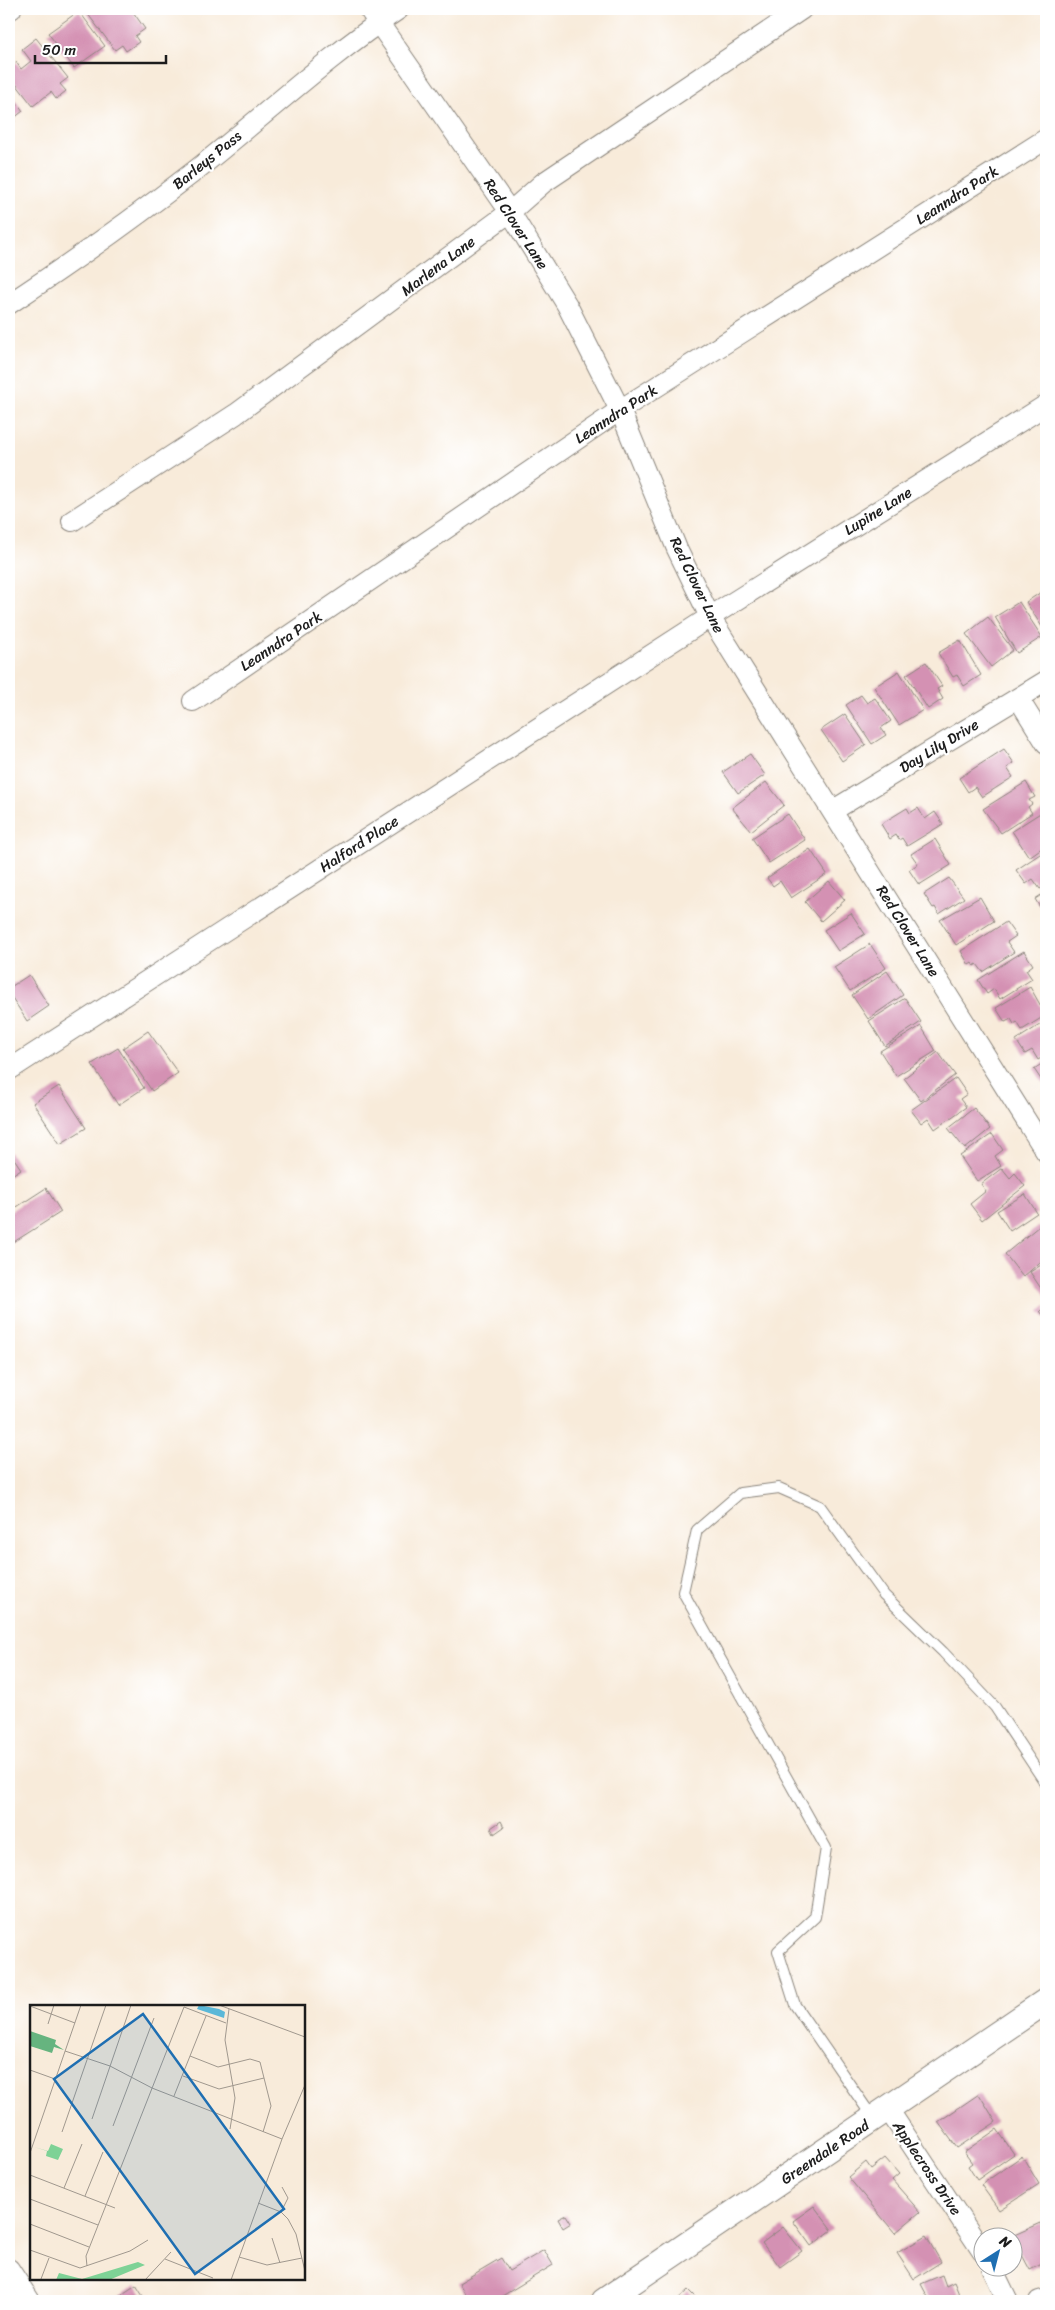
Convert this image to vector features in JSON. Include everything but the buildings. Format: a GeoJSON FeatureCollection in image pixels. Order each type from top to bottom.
{"type":"FeatureCollection","features":[{"type":"Feature","properties":{"kind":"street","name":"Barleys Pass"},"geometry":{"type":"LineString","coordinates":[[9,304],[89,250],[191,174],[320,66],[374,16],[399,9]]}},
{"type":"Feature","properties":{"kind":"street","name":"Marlena Lane"},"geometry":{"type":"LineString","coordinates":[[72,522],[236,414],[510,212],[542,183],[802,9]]}},
{"type":"Feature","properties":{"kind":"street","name":"Red Clover Lane"},"geometry":{"type":"LineString","coordinates":[[374,16],[510,212],[567,306],[620,410],[677,549],[710,618],[1046,1152]]}},
{"type":"Feature","properties":{"kind":"street","name":"Leanndra Park"},"geometry":{"type":"LineString","coordinates":[[193,701],[620,410],[1046,138]]}},
{"type":"Feature","properties":{"kind":"street","name":"Lupine Lane"},"geometry":{"type":"LineString","coordinates":[[710,618],[1046,405]]}},
{"type":"Feature","properties":{"kind":"street","name":"Halford Place"},"geometry":{"type":"LineString","coordinates":[[9,1070],[710,618]]}},
{"type":"Feature","properties":{"kind":"street","name":"Day Lily Drive"},"geometry":{"type":"LineString","coordinates":[[832,811],[1046,681]]}},
{"type":"Feature","properties":{"kind":"street"},"geometry":{"type":"LineString","coordinates":[[1018,698],[1046,743]]}},
{"type":"Feature","properties":{"kind":"street","name":"Greendale Road"},"geometry":{"type":"LineString","coordinates":[[604,2301],[1046,2001]]}},
{"type":"Feature","properties":{"kind":"street","name":"Applecross Drive"},"geometry":{"type":"LineString","coordinates":[[881,2114],[972,2237]]}},
{"type":"Feature","properties":{"kind":"street"},"geometry":{"type":"LineString","coordinates":[[9,2269],[30,2301]]}},
{"type":"Feature","properties":{"kind":"street"},"geometry":{"type":"LineString","coordinates":[[997,2278],[1008,2301]]}},
{"type":"Feature","properties":{"kind":"street"},"geometry":{"type":"LineString","coordinates":[[1039,2301],[1046,2299]]}},
{"type":"Feature","properties":{"kind":"lane"},"geometry":{"type":"LineString","coordinates":[[881,2114],[795,2005],[778,1951],[815,1917],[826,1848],[683,1592],[696,1530],[740,1493],[778,1488],[820,1506],[884,1595],[943,1652],[995,1707],[1046,1784]]}}]}
